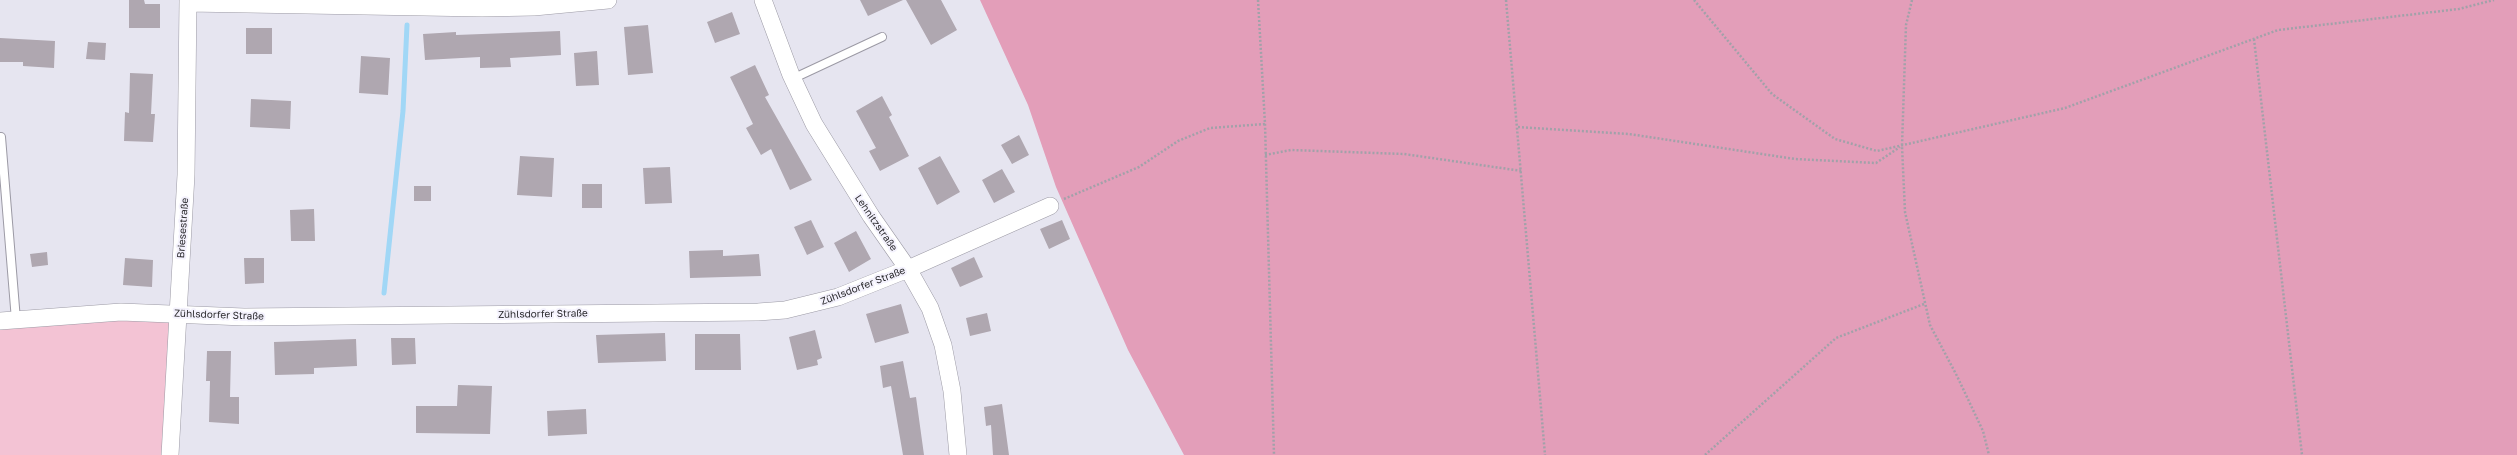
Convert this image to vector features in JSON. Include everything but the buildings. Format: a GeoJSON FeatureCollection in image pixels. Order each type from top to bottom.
{"type":"FeatureCollection","features":[{"type":"Feature","properties":{"kind":"street"},"geometry":{"type":"LineString","coordinates":[[188,1],[482,8],[534,7],[608,0]]}},
{"type":"Feature","properties":{"kind":"street","name":"Lehnitzstraße"},"geometry":{"type":"LineString","coordinates":[[764,0],[792,79],[814,124],[840,169],[908,269],[930,308],[941,339],[952,391],[958,455]]}},
{"type":"Feature","properties":{"kind":"street","name":"Briesestraße"},"geometry":{"type":"LineString","coordinates":[[170,455],[186,175],[188,1]]}},
{"type":"Feature","properties":{"kind":"street","name":"Zühlsdorfer Straße"},"geometry":{"type":"LineString","coordinates":[[8,321],[121,312],[252,317],[758,312],[785,310],[819,303],[908,269],[1050,206]]}},
{"type":"Feature","properties":{"kind":"lane"},"geometry":{"type":"LineString","coordinates":[[792,79],[882,37]]}},
{"type":"Feature","properties":{"kind":"lane","name":"Zühlsdorfer Straße"},"geometry":{"type":"LineString","coordinates":[[1,137],[8,321]]}},
{"type":"Feature","properties":{"kind":"path"},"geometry":{"type":"LineString","coordinates":[[1258,0],[1265,124],[1274,455]]}},
{"type":"Feature","properties":{"kind":"path"},"geometry":{"type":"LineString","coordinates":[[1506,0],[1522,171],[1545,455]]}},
{"type":"Feature","properties":{"kind":"path"},"geometry":{"type":"LineString","coordinates":[[1694,0],[1772,94],[1835,139],[1877,151],[2065,108],[2278,30],[2459,10],[2494,0]]}},
{"type":"Feature","properties":{"kind":"path"},"geometry":{"type":"LineString","coordinates":[[1912,0],[1906,25],[1902,146],[1906,212],[1924,304],[1930,325],[1957,376],[1982,431],[1989,455]]}},
{"type":"Feature","properties":{"kind":"path"},"geometry":{"type":"LineString","coordinates":[[2254,39],[2302,455]]}},
{"type":"Feature","properties":{"kind":"path"},"geometry":{"type":"LineString","coordinates":[[1050,206],[1139,167],[1178,141],[1210,128],[1265,124]]}},
{"type":"Feature","properties":{"kind":"path"},"geometry":{"type":"LineString","coordinates":[[1518,127],[1629,134],[1795,159],[1876,162],[1902,146]]}},
{"type":"Feature","properties":{"kind":"path"},"geometry":{"type":"LineString","coordinates":[[1265,155],[1291,150],[1404,154],[1522,171]]}},
{"type":"Feature","properties":{"kind":"path"},"geometry":{"type":"LineString","coordinates":[[1705,455],[1836,338],[1924,304]]}},
{"type":"Feature","properties":{"kind":"shaded area"},"geometry":{"type":"Polygon","coordinates":[[[980,0],[2517,0],[2517,455],[1184,455],[1128,350],[1056,187],[1028,105],[980,0]]]}},
{"type":"Feature","properties":{"kind":"shaded area"},"geometry":{"type":"Polygon","coordinates":[[[176,314],[170,455],[0,455],[0,322],[176,314]]]}},
{"type":"Feature","properties":{"kind":"waterway"},"geometry":{"type":"LineString","coordinates":[[384,293],[403,111],[407,25]]}}]}
